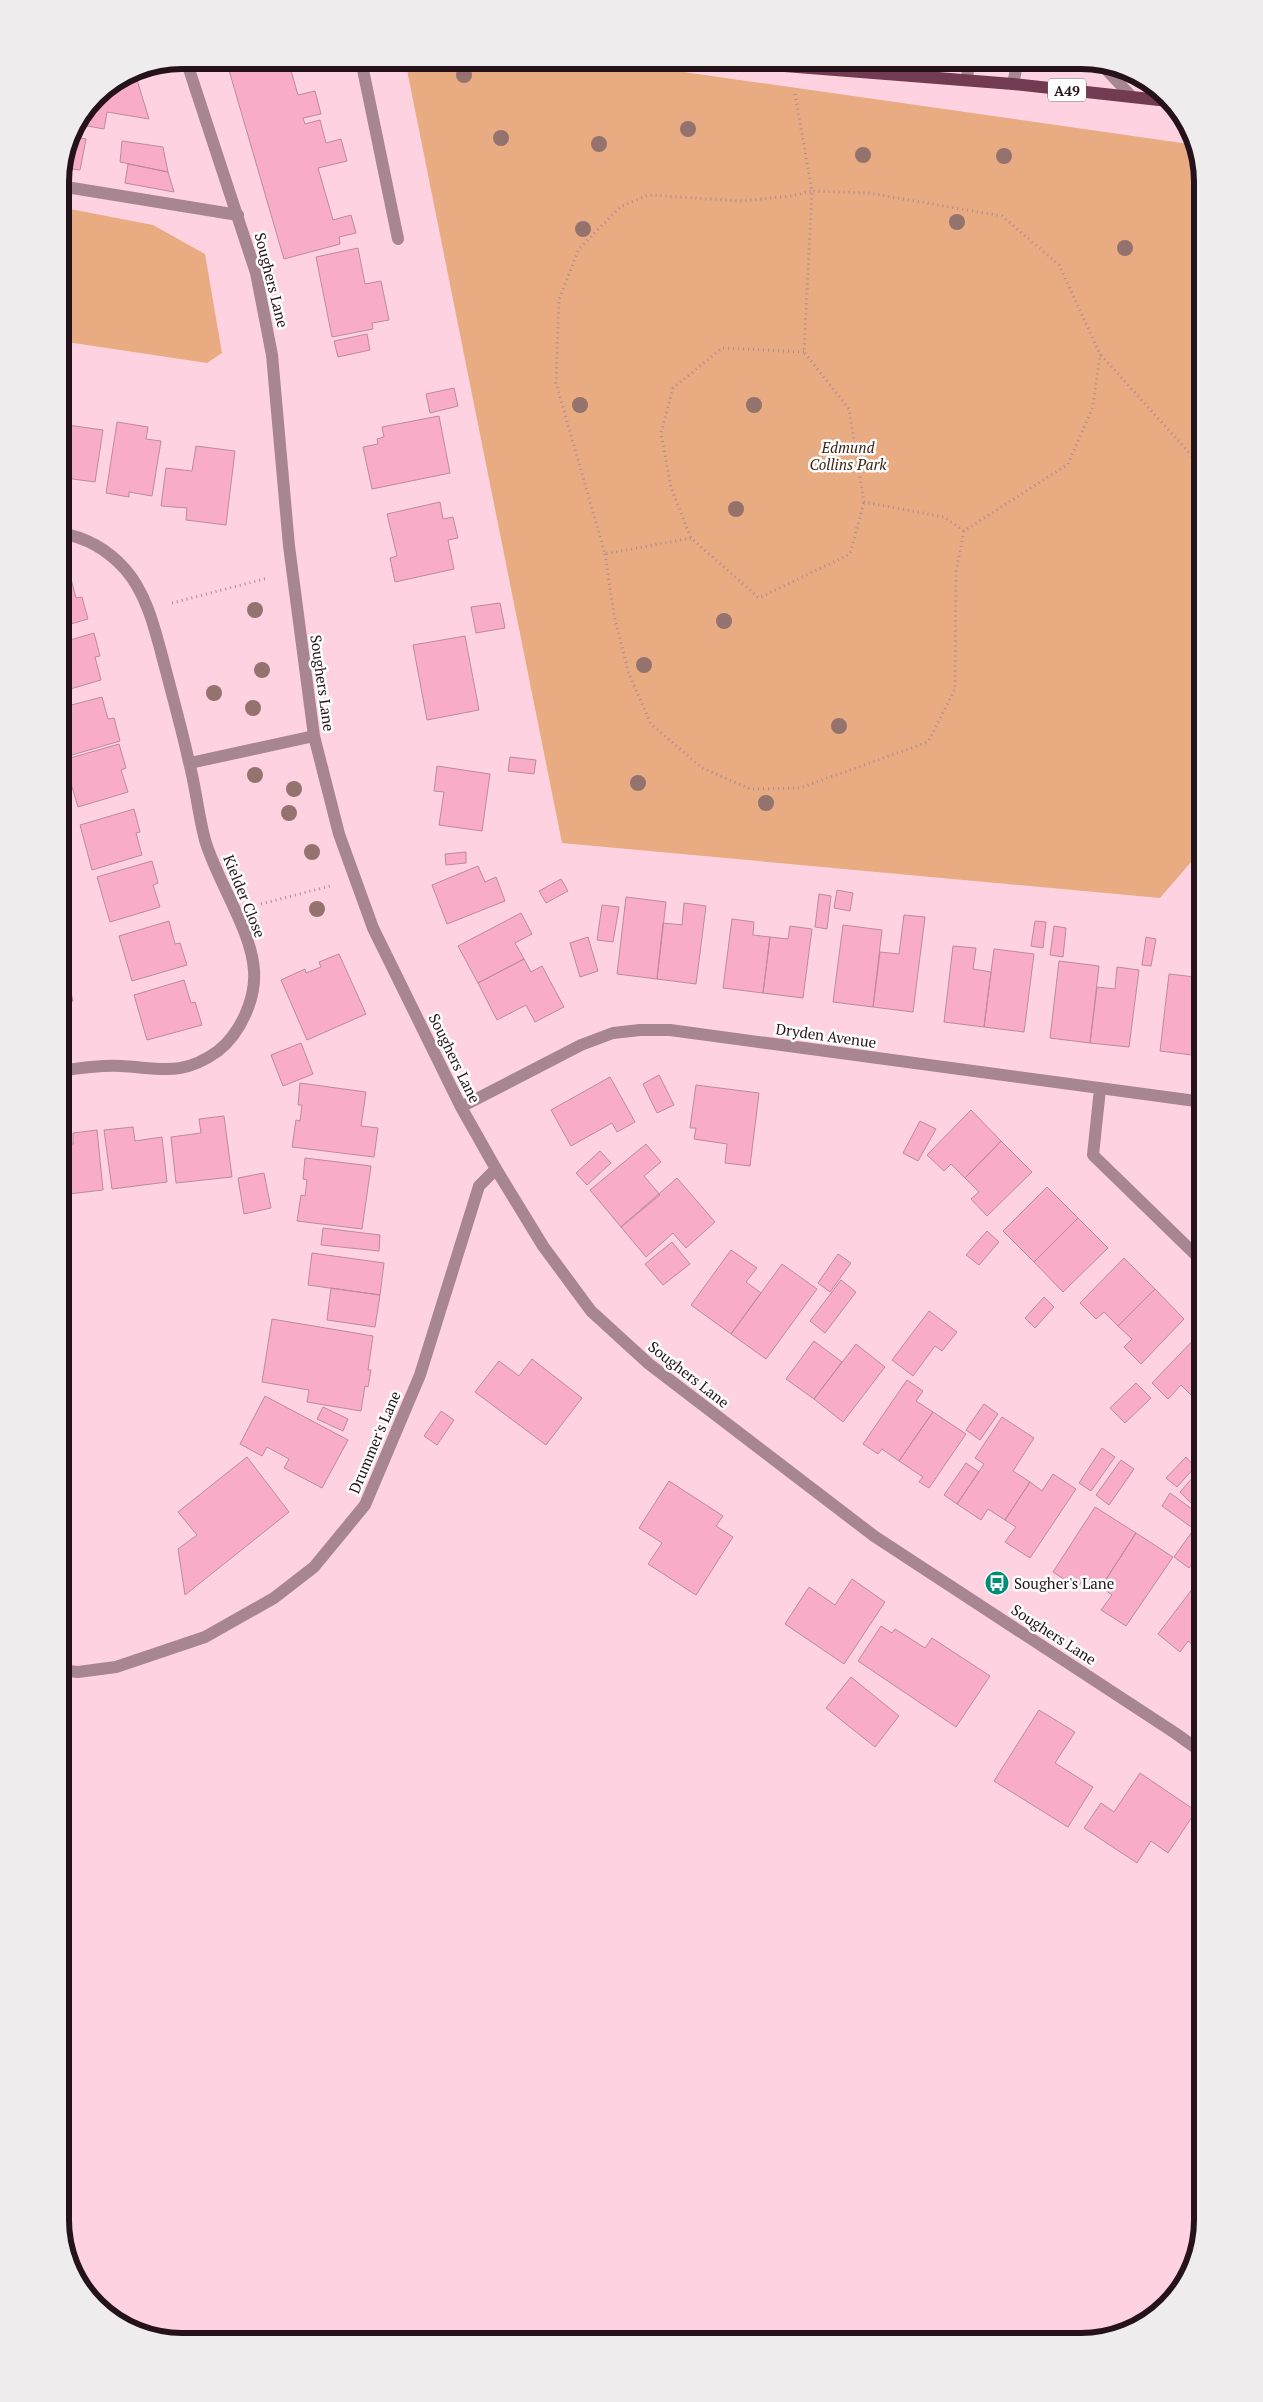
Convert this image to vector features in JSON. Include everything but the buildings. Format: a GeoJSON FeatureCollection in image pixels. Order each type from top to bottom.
{"type":"FeatureCollection","features":[{"type":"Feature","properties":{"kind":"main road","name":"A49"},"geometry":{"type":"LineString","coordinates":[[806,69],[1013,84],[1159,100]]}},
{"type":"Feature","properties":{"kind":"street","name":"Soughers Lane"},"geometry":{"type":"LineString","coordinates":[[189,69],[256,273],[272,355],[292,572],[314,736],[339,834],[373,928],[461,1107],[542,1246],[591,1310],[649,1364],[874,1536],[1194,1747]]}},
{"type":"Feature","properties":{"kind":"street"},"geometry":{"type":"LineString","coordinates":[[363,69],[398,239]]}},
{"type":"Feature","properties":{"kind":"street"},"geometry":{"type":"LineString","coordinates":[[967,80],[968,69]]}},
{"type":"Feature","properties":{"kind":"street"},"geometry":{"type":"LineString","coordinates":[[1013,84],[1016,69]]}},
{"type":"Feature","properties":{"kind":"street"},"geometry":{"type":"LineString","coordinates":[[1109,72],[1132,97]]}},
{"type":"Feature","properties":{"kind":"street"},"geometry":{"type":"LineString","coordinates":[[69,187],[238,215]]}},
{"type":"Feature","properties":{"kind":"street","name":"Kielder Close"},"geometry":{"type":"LineString","coordinates":[[69,534],[102,548],[126,570],[148,609],[190,763],[205,840],[219,879],[248,941],[254,971],[250,1002],[238,1028],[219,1050],[190,1067],[161,1071],[120,1066],[69,1070]]}},
{"type":"Feature","properties":{"kind":"street"},"geometry":{"type":"LineString","coordinates":[[190,763],[314,736]]}},
{"type":"Feature","properties":{"kind":"street","name":"Dryden Avenue"},"geometry":{"type":"LineString","coordinates":[[461,1107],[581,1045],[613,1033],[640,1030],[680,1031],[1194,1101]]}},
{"type":"Feature","properties":{"kind":"street"},"geometry":{"type":"LineString","coordinates":[[1100,1089],[1093,1155],[1194,1253]]}},
{"type":"Feature","properties":{"kind":"street","name":"Drummer's Lane"},"geometry":{"type":"LineString","coordinates":[[69,1671],[78,1672],[116,1667],[205,1636],[274,1598],[314,1567],[365,1505],[420,1375],[479,1186],[496,1169]]}},
{"type":"Feature","properties":{"kind":"path"},"geometry":{"type":"LineString","coordinates":[[791,69],[812,191],[804,352],[849,409],[864,502],[850,554],[759,598],[691,538],[670,488],[661,432],[673,388],[722,348],[804,352]]}},
{"type":"Feature","properties":{"kind":"path"},"geometry":{"type":"LineString","coordinates":[[1100,354],[1093,407],[1068,464],[964,531],[956,572],[955,689],[928,742],[800,788],[750,790],[702,768],[651,724],[629,674],[614,615],[605,554],[556,383],[560,299],[579,249],[620,207],[648,195],[742,201],[791,196],[812,191],[868,193],[1002,216],[1059,265],[1100,354],[1194,458]]}},
{"type":"Feature","properties":{"kind":"path"},"geometry":{"type":"LineString","coordinates":[[864,502],[944,517],[964,531]]}},
{"type":"Feature","properties":{"kind":"path"},"geometry":{"type":"LineString","coordinates":[[605,554],[691,538]]}},
{"type":"Feature","properties":{"kind":"path"},"geometry":{"type":"LineString","coordinates":[[148,609],[292,572]]}},
{"type":"Feature","properties":{"kind":"path"},"geometry":{"type":"LineString","coordinates":[[234,912],[356,879]]}},
{"type":"Feature","properties":{"kind":"green space","name":"Edmund Collins Park"},"geometry":{"type":"Polygon","coordinates":[[[407,69],[663,69],[1188,144],[1194,174],[1194,857],[1160,898],[562,843],[407,69]]]}},
{"type":"Feature","properties":{"kind":"green space"},"geometry":{"type":"Polygon","coordinates":[[[69,209],[153,225],[205,254],[222,353],[207,363],[69,342],[69,209]]]}},
{"type":"Feature","properties":{"kind":"place","name":"Sougher's Lane"},"geometry":{"type":"Point","coordinates":[997,1583]}}]}
